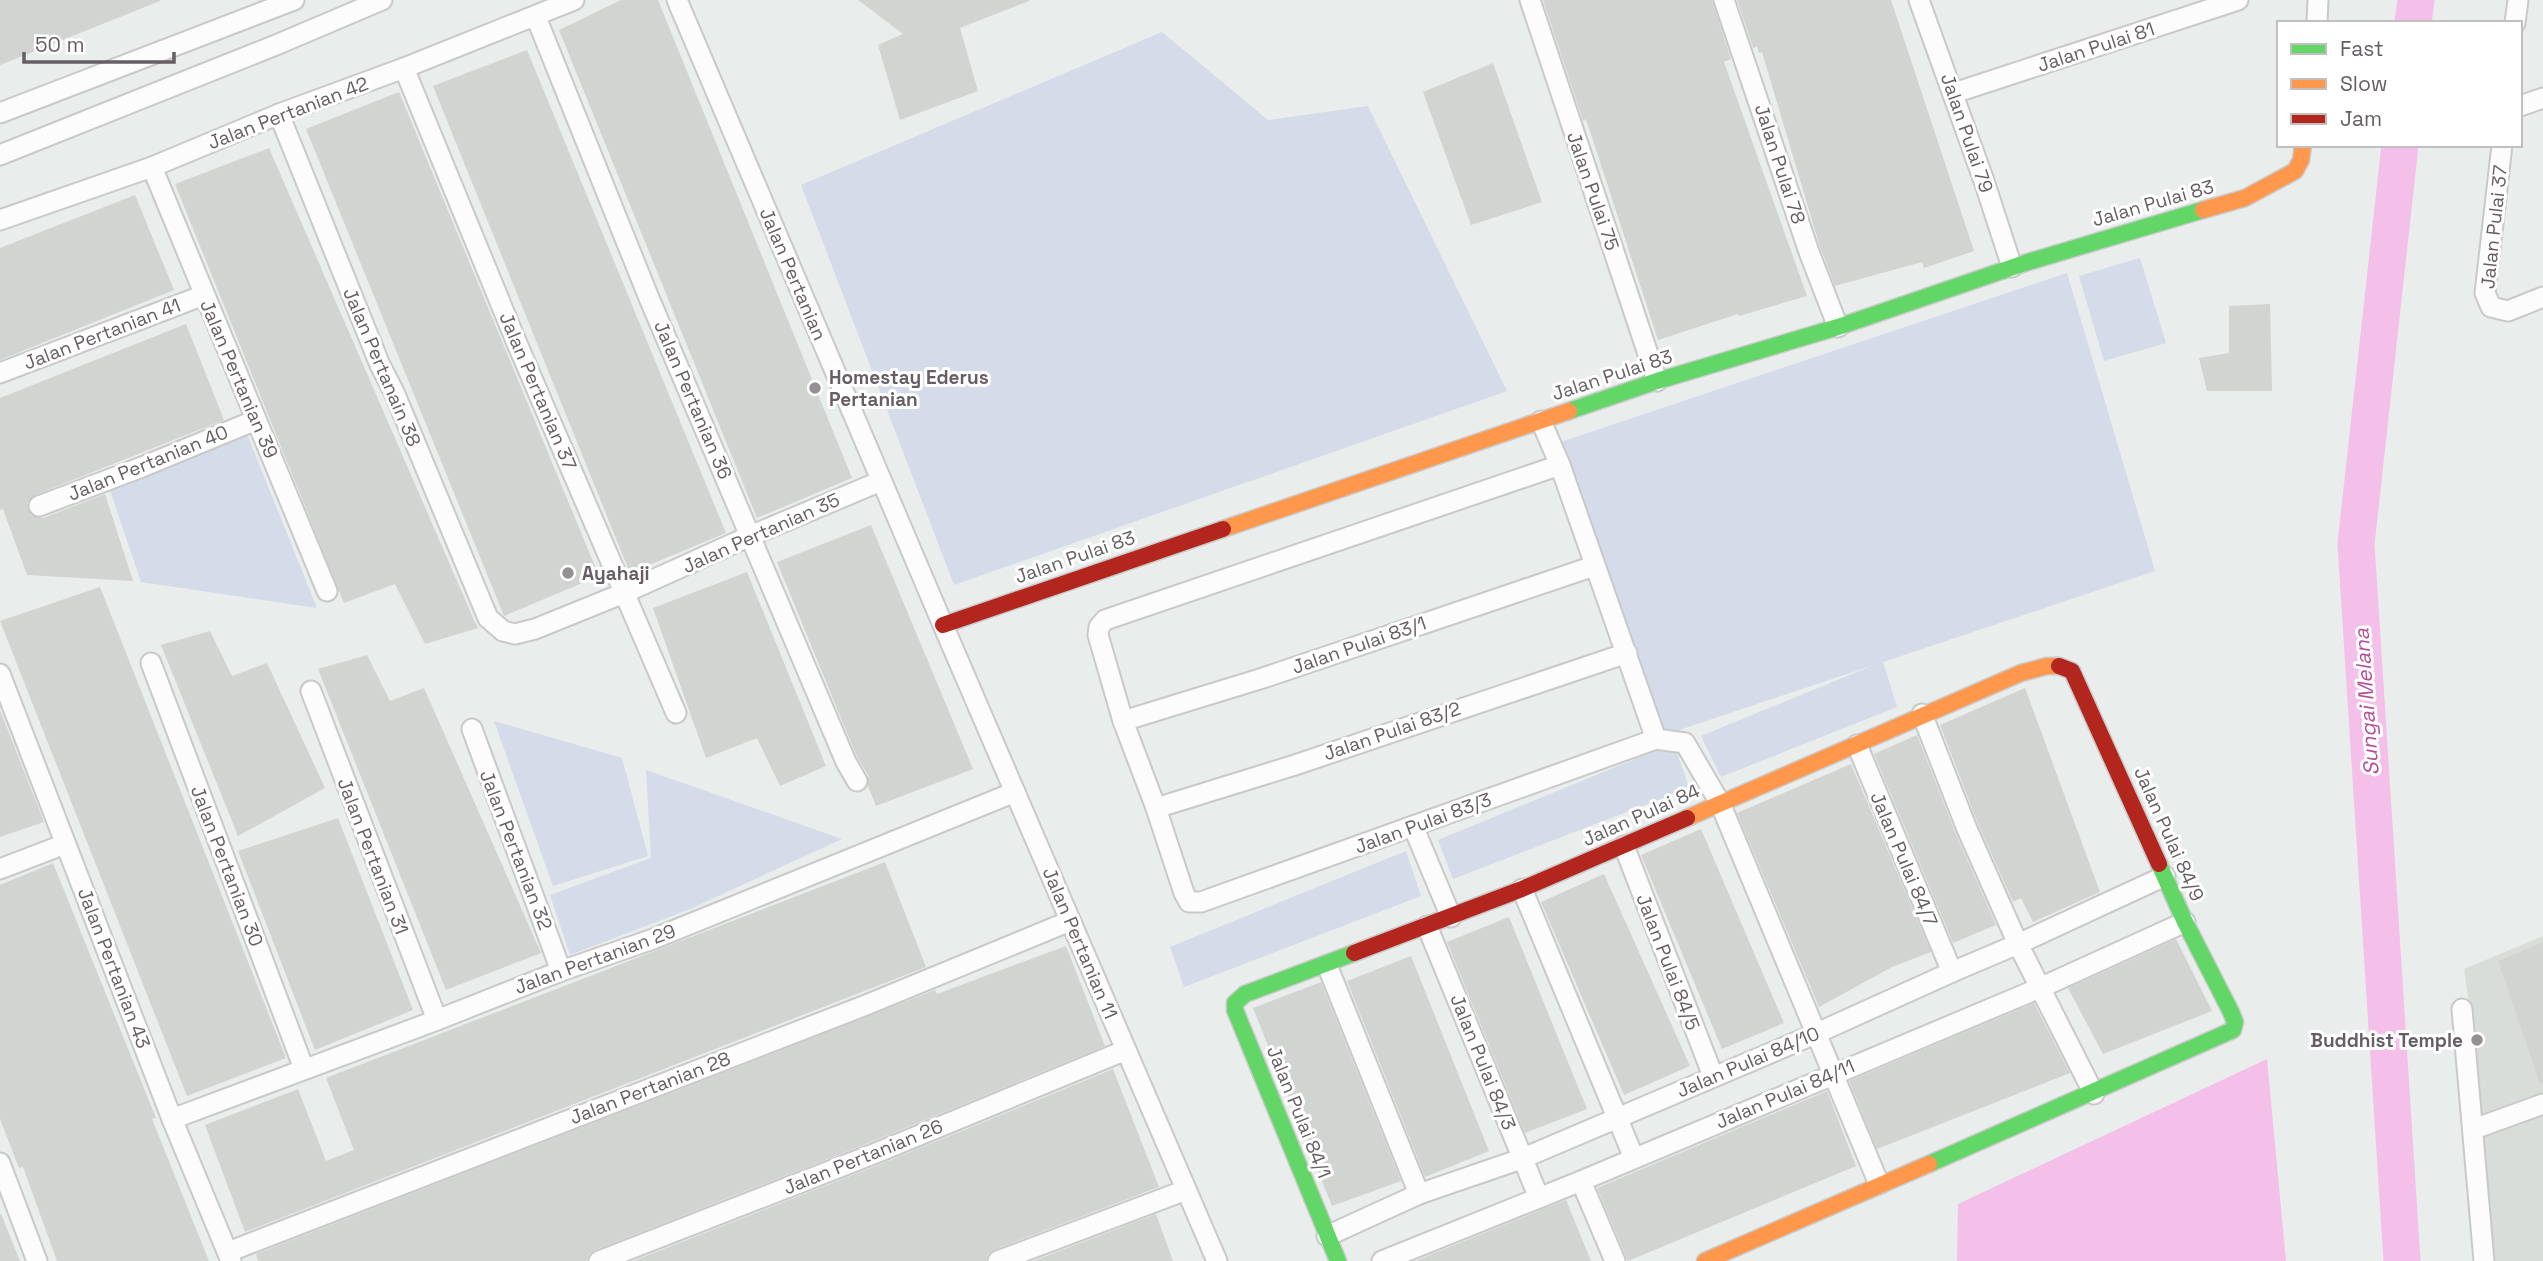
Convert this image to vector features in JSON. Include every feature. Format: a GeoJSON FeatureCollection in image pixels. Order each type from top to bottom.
{"type":"FeatureCollection","features":[{"type":"Feature","properties":{"kind":"street"},"geometry":{"type":"LineString","coordinates":[[0,113],[294,0]]}},
{"type":"Feature","properties":{"kind":"street"},"geometry":{"type":"LineString","coordinates":[[0,155],[382,0]]}},
{"type":"Feature","properties":{"kind":"street","name":"Jalan Pertanian 42"},"geometry":{"type":"LineString","coordinates":[[0,220],[152,167],[279,114],[536,17],[574,0]]}},
{"type":"Feature","properties":{"kind":"street","name":"Jalan Pertanian"},"geometry":{"type":"LineString","coordinates":[[677,0],[943,625]]}},
{"type":"Feature","properties":{"kind":"street","name":"Jalan Pulai 75"},"geometry":{"type":"LineString","coordinates":[[1530,0],[1657,381]]}},
{"type":"Feature","properties":{"kind":"street","name":"Jalan Pulai 78"},"geometry":{"type":"LineString","coordinates":[[1724,0],[1809,251],[1838,327]]}},
{"type":"Feature","properties":{"kind":"street","name":"Jalan Pulai 79"},"geometry":{"type":"LineString","coordinates":[[1919,0],[1954,93],[2012,267]]}},
{"type":"Feature","properties":{"kind":"street","name":"Jalan Pulai 81"},"geometry":{"type":"LineString","coordinates":[[1954,93],[2238,0]]}},
{"type":"Feature","properties":{"kind":"street"},"geometry":{"type":"LineString","coordinates":[[2316,21],[2319,0]]}},
{"type":"Feature","properties":{"kind":"street"},"geometry":{"type":"LineString","coordinates":[[2515,21],[2518,0]]}},
{"type":"Feature","properties":{"kind":"street","name":"Jalan Pertanian 36"},"geometry":{"type":"LineString","coordinates":[[536,17],[649,298],[846,762],[857,780]]}},
{"type":"Feature","properties":{"kind":"street","name":"Jalan Pertanian 37"},"geometry":{"type":"LineString","coordinates":[[404,68],[516,341],[676,713]]}},
{"type":"Feature","properties":{"kind":"street"},"geometry":{"type":"LineString","coordinates":[[2522,105],[2543,98]]}},
{"type":"Feature","properties":{"kind":"street","name":"Jalan Pertanain 38"},"geometry":{"type":"LineString","coordinates":[[279,114],[370,340],[488,618]]}},
{"type":"Feature","properties":{"kind":"street","name":"Jalan Pulai 83"},"geometry":{"type":"LineString","coordinates":[[943,625],[1657,381],[1838,327],[2012,267],[2245,198],[2295,171],[2301,160],[2303,147]]}},
{"type":"Feature","properties":{"kind":"street","name":"Jalan Pulai 37"},"geometry":{"type":"LineString","coordinates":[[2502,147],[2485,293],[2491,307],[2508,311],[2543,297]]}},
{"type":"Feature","properties":{"kind":"street","name":"Jalan Pertanian 39"},"geometry":{"type":"LineString","coordinates":[[152,167],[327,591]]}},
{"type":"Feature","properties":{"kind":"street","name":"Jalan Pertanian 41"},"geometry":{"type":"LineString","coordinates":[[0,373],[204,295]]}},
{"type":"Feature","properties":{"kind":"street","name":"Jalan Pertanian 40"},"geometry":{"type":"LineString","coordinates":[[39,506],[256,420]]}},
{"type":"Feature","properties":{"kind":"street"},"geometry":{"type":"LineString","coordinates":[[1541,421],[1560,465],[1656,738],[1685,743],[1720,803],[1879,1184]]}},
{"type":"Feature","properties":{"kind":"street"},"geometry":{"type":"LineString","coordinates":[[1156,808],[1123,721],[1098,635],[1099,627],[1105,620],[1560,465]]}},
{"type":"Feature","properties":{"kind":"street","name":"Jalan Pertanian 35"},"geometry":{"type":"LineString","coordinates":[[488,618],[503,631],[515,634],[535,629],[881,481]]}},
{"type":"Feature","properties":{"kind":"street","name":"Jalan Pulai 83/1"},"geometry":{"type":"LineString","coordinates":[[1123,721],[1263,678],[1594,566]]}},
{"type":"Feature","properties":{"kind":"street","name":"Jalan Pertanian 11"},"geometry":{"type":"LineString","coordinates":[[943,625],[1217,1261]]}},
{"type":"Feature","properties":{"kind":"street","name":"Jalan Pulai 83/2"},"geometry":{"type":"LineString","coordinates":[[1156,808],[1295,765],[1627,653]]}},
{"type":"Feature","properties":{"kind":"street","name":"Jalan Pertanian 30"},"geometry":{"type":"LineString","coordinates":[[150,663],[304,1069]]}},
{"type":"Feature","properties":{"kind":"street","name":"Jalan Pulai 84"},"geometry":{"type":"LineString","coordinates":[[1234,1003],[1245,994],[1522,889],[2021,673],[2057,663],[2064,665]]}},
{"type":"Feature","properties":{"kind":"street","name":"Jalan Pulai 84/9"},"geometry":{"type":"LineString","coordinates":[[2064,665],[2072,671],[2185,922],[2235,1022],[2233,1030],[2094,1094]]}},
{"type":"Feature","properties":{"kind":"street","name":"Jalan Pertanian 43"},"geometry":{"type":"LineString","coordinates":[[0,674],[172,1119],[230,1257]]}},
{"type":"Feature","properties":{"kind":"street","name":"Jalan Pertanian 31"},"geometry":{"type":"LineString","coordinates":[[311,691],[437,1020]]}},
{"type":"Feature","properties":{"kind":"street"},"geometry":{"type":"LineString","coordinates":[[1705,1261],[1879,1184],[2094,1094],[2018,944],[1967,829],[1922,714]]}},
{"type":"Feature","properties":{"kind":"street","name":"Jalan Pertanian 32"},"geometry":{"type":"LineString","coordinates":[[472,729],[561,971]]}},
{"type":"Feature","properties":{"kind":"street","name":"Jalan Pulai 83/3"},"geometry":{"type":"LineString","coordinates":[[1156,808],[1189,902],[1201,902],[1656,738]]}},
{"type":"Feature","properties":{"kind":"street","name":"Jalan Pulai 84/7"},"geometry":{"type":"LineString","coordinates":[[1857,745],[1952,972]]}},
{"type":"Feature","properties":{"kind":"street","name":"Jalan Pertanian 29"},"geometry":{"type":"LineString","coordinates":[[172,1119],[561,971],[653,939],[1014,792]]}},
{"type":"Feature","properties":{"kind":"street"},"geometry":{"type":"LineString","coordinates":[[1413,826],[1451,917]]}},
{"type":"Feature","properties":{"kind":"street"},"geometry":{"type":"LineString","coordinates":[[0,869],[65,844]]}},
{"type":"Feature","properties":{"kind":"street","name":"Jalan Pulai 84/5"},"geometry":{"type":"LineString","coordinates":[[1624,846],[1713,1076]]}},
{"type":"Feature","properties":{"kind":"street","name":"Jalan Pulai 84/10"},"geometry":{"type":"LineString","coordinates":[[1327,1236],[1419,1194],[1521,1159],[1815,1034],[2165,876]]}},
{"type":"Feature","properties":{"kind":"street"},"geometry":{"type":"LineString","coordinates":[[1522,889],[1634,1158]]}},
{"type":"Feature","properties":{"kind":"street","name":"Jalan Pertanian 28"},"geometry":{"type":"LineString","coordinates":[[230,1257],[866,1005],[1070,920]]}},
{"type":"Feature","properties":{"kind":"street","name":"Jalan Pulai 84/11"},"geometry":{"type":"LineString","coordinates":[[1382,1261],[1581,1181],[2042,987],[2185,922]]}},
{"type":"Feature","properties":{"kind":"street","name":"Jalan Pulai 84/3"},"geometry":{"type":"LineString","coordinates":[[1427,926],[1539,1198]]}},
{"type":"Feature","properties":{"kind":"street"},"geometry":{"type":"LineString","coordinates":[[1327,965],[1419,1194]]}},
{"type":"Feature","properties":{"kind":"street","name":"Jalan Pulai 84/1"},"geometry":{"type":"LineString","coordinates":[[1234,1003],[1327,1236]]}},
{"type":"Feature","properties":{"kind":"street"},"geometry":{"type":"LineString","coordinates":[[2462,1009],[2484,1261]]}},
{"type":"Feature","properties":{"kind":"street","name":"Jalan Pertanian 26"},"geometry":{"type":"LineString","coordinates":[[598,1261],[876,1153],[1126,1050]]}},
{"type":"Feature","properties":{"kind":"street"},"geometry":{"type":"LineString","coordinates":[[2474,1129],[2539,1106]]}},
{"type":"Feature","properties":{"kind":"street"},"geometry":{"type":"LineString","coordinates":[[0,1163],[37,1261]]}},
{"type":"Feature","properties":{"kind":"street"},"geometry":{"type":"LineString","coordinates":[[1581,1181],[1615,1261]]}},
{"type":"Feature","properties":{"kind":"street"},"geometry":{"type":"LineString","coordinates":[[998,1261],[1186,1190]]}},
{"type":"Feature","properties":{"kind":"street"},"geometry":{"type":"LineString","coordinates":[[1327,1236],[1338,1261]]}},
{"type":"Feature","properties":{"kind":"shaded area"},"geometry":{"type":"Polygon","coordinates":[[[1162,32],[1268,120],[1368,106],[1507,391],[954,585],[801,185],[1162,32]]]}},
{"type":"Feature","properties":{"kind":"shaded area"},"geometry":{"type":"Polygon","coordinates":[[[2140,258],[2166,343],[2104,361],[2079,276],[2140,258]]]}},
{"type":"Feature","properties":{"kind":"shaded area"},"geometry":{"type":"Polygon","coordinates":[[[2067,273],[2155,571],[1883,662],[1897,707],[1721,777],[1701,736],[1874,665],[1658,737],[1558,443],[2067,273]]]}},
{"type":"Feature","properties":{"kind":"shaded area"},"geometry":{"type":"Polygon","coordinates":[[[247,434],[317,608],[141,582],[109,487],[247,434]]]}},
{"type":"Feature","properties":{"kind":"shaded area"},"geometry":{"type":"Polygon","coordinates":[[[494,721],[622,758],[648,856],[553,886],[494,721]]]}},
{"type":"Feature","properties":{"kind":"shaded area"},"geometry":{"type":"Polygon","coordinates":[[[1674,743],[1689,788],[1453,879],[1438,840],[1674,743]]]}},
{"type":"Feature","properties":{"kind":"shaded area"},"geometry":{"type":"Polygon","coordinates":[[[646,770],[842,839],[690,909],[570,955],[550,895],[651,858],[646,770]]]}},
{"type":"Feature","properties":{"kind":"shaded area"},"geometry":{"type":"Polygon","coordinates":[[[1406,851],[1421,896],[1184,987],[1170,947],[1406,851]]]}},
{"type":"Feature","properties":{"kind":"shaded area"},"geometry":{"type":"Polygon","coordinates":[[[2543,936],[2543,1261],[2490,1261],[2470,1011],[2464,969],[2543,936]]]}},
{"type":"Feature","properties":{"kind":"shaded area"},"geometry":{"type":"Polygon","coordinates":[[[2267,1059],[2286,1261],[1957,1261],[1958,1204],[2267,1059]]]}},
{"type":"Feature","properties":{"kind":"building"},"geometry":{"type":"Polygon","coordinates":[[[0,0],[160,0],[160,1],[0,65],[0,0]]]}},
{"type":"Feature","properties":{"kind":"building"},"geometry":{"type":"Polygon","coordinates":[[[621,0],[658,0],[852,478],[757,518],[559,30],[621,0]]]}},
{"type":"Feature","properties":{"kind":"building"},"geometry":{"type":"Polygon","coordinates":[[[858,0],[1029,1],[960,28],[978,91],[900,120],[878,45],[903,34],[858,0]]]}},
{"type":"Feature","properties":{"kind":"building"},"geometry":{"type":"Polygon","coordinates":[[[1543,0],[1712,0],[1731,59],[1724,62],[1807,296],[1739,316],[1738,314],[1658,340],[1586,119],[1583,121],[1543,0]]]}},
{"type":"Feature","properties":{"kind":"building"},"geometry":{"type":"Polygon","coordinates":[[[1737,0],[1891,0],[1974,251],[1924,268],[1922,262],[1835,286],[1820,247],[1762,52],[1759,53],[1757,46],[1753,48],[1737,0]]]}},
{"type":"Feature","properties":{"kind":"building"},"geometry":{"type":"Polygon","coordinates":[[[527,50],[726,533],[630,573],[433,86],[527,50]]]}},
{"type":"Feature","properties":{"kind":"building"},"geometry":{"type":"Polygon","coordinates":[[[1493,63],[1542,202],[1471,225],[1423,92],[1493,63]]]}},
{"type":"Feature","properties":{"kind":"building"},"geometry":{"type":"Polygon","coordinates":[[[399,92],[599,576],[504,616],[306,129],[399,92]]]}},
{"type":"Feature","properties":{"kind":"building"},"geometry":{"type":"Polygon","coordinates":[[[269,148],[478,628],[425,644],[395,584],[344,603],[175,184],[269,148]]]}},
{"type":"Feature","properties":{"kind":"building"},"geometry":{"type":"Polygon","coordinates":[[[135,195],[174,290],[0,360],[0,248],[135,195]]]}},
{"type":"Feature","properties":{"kind":"building"},"geometry":{"type":"Polygon","coordinates":[[[2270,304],[2272,391],[2207,391],[2199,358],[2229,353],[2229,306],[2270,304]]]}},
{"type":"Feature","properties":{"kind":"building"},"geometry":{"type":"Polygon","coordinates":[[[186,324],[224,420],[35,495],[27,503],[31,515],[43,518],[105,494],[133,581],[27,575],[3,509],[0,510],[0,398],[186,324]]]}},
{"type":"Feature","properties":{"kind":"building"},"geometry":{"type":"Polygon","coordinates":[[[871,525],[973,769],[876,806],[868,786],[868,775],[857,757],[777,562],[871,525]]]}},
{"type":"Feature","properties":{"kind":"building"},"geometry":{"type":"Polygon","coordinates":[[[747,572],[826,766],[780,786],[757,738],[706,758],[653,608],[747,572]]]}},
{"type":"Feature","properties":{"kind":"building"},"geometry":{"type":"Polygon","coordinates":[[[100,587],[286,1058],[187,1096],[0,621],[100,587]]]}},
{"type":"Feature","properties":{"kind":"building"},"geometry":{"type":"Polygon","coordinates":[[[210,631],[232,676],[267,663],[325,788],[238,836],[161,645],[210,631]]]}},
{"type":"Feature","properties":{"kind":"building"},"geometry":{"type":"Polygon","coordinates":[[[367,655],[390,701],[424,688],[541,953],[446,990],[318,669],[367,655]]]}},
{"type":"Feature","properties":{"kind":"building"},"geometry":{"type":"Polygon","coordinates":[[[2025,688],[2100,892],[2033,922],[2021,898],[2013,902],[1978,824],[1940,725],[2025,688]]]}},
{"type":"Feature","properties":{"kind":"building"},"geometry":{"type":"Polygon","coordinates":[[[0,710],[44,822],[0,837],[0,710]]]}},
{"type":"Feature","properties":{"kind":"building"},"geometry":{"type":"Polygon","coordinates":[[[1917,735],[1996,925],[1953,943],[1874,754],[1917,735]]]}},
{"type":"Feature","properties":{"kind":"building"},"geometry":{"type":"Polygon","coordinates":[[[1851,764],[1931,952],[1892,967],[1819,1007],[1737,813],[1851,764]]]}},
{"type":"Feature","properties":{"kind":"building"},"geometry":{"type":"Polygon","coordinates":[[[338,818],[413,1010],[315,1050],[238,851],[338,818]]]}},
{"type":"Feature","properties":{"kind":"building"},"geometry":{"type":"Polygon","coordinates":[[[1701,829],[1784,1023],[1722,1049],[1641,855],[1701,829]]]}},
{"type":"Feature","properties":{"kind":"building"},"geometry":{"type":"Polygon","coordinates":[[[885,862],[926,967],[245,1232],[205,1125],[298,1089],[326,1161],[354,1150],[326,1078],[885,862]]]}},
{"type":"Feature","properties":{"kind":"building"},"geometry":{"type":"Polygon","coordinates":[[[53,863],[156,1118],[152,1119],[209,1261],[57,1261],[23,1167],[19,1168],[0,1119],[0,885],[53,863]]]}},
{"type":"Feature","properties":{"kind":"building"},"geometry":{"type":"Polygon","coordinates":[[[1604,874],[1690,1066],[1624,1095],[1541,902],[1604,874]]]}},
{"type":"Feature","properties":{"kind":"building"},"geometry":{"type":"Polygon","coordinates":[[[1509,917],[1587,1109],[1525,1133],[1447,942],[1509,917]]]}},
{"type":"Feature","properties":{"kind":"building"},"geometry":{"type":"Polygon","coordinates":[[[2176,939],[2212,1011],[2103,1054],[2068,988],[2176,939]]]}},
{"type":"Feature","properties":{"kind":"building"},"geometry":{"type":"Polygon","coordinates":[[[2543,942],[2543,1083],[2540,1084],[2498,961],[2543,942]]]}},
{"type":"Feature","properties":{"kind":"building"},"geometry":{"type":"Polygon","coordinates":[[[1066,946],[1105,1046],[871,1142],[595,1250],[589,1254],[587,1261],[258,1261],[256,1254],[935,990],[937,994],[1066,946]]]}},
{"type":"Feature","properties":{"kind":"building"},"geometry":{"type":"Polygon","coordinates":[[[1411,956],[1489,1151],[1425,1177],[1347,981],[1411,956]]]}},
{"type":"Feature","properties":{"kind":"building"},"geometry":{"type":"Polygon","coordinates":[[[1321,982],[1401,1181],[1332,1206],[1253,1008],[1321,982]]]}},
{"type":"Feature","properties":{"kind":"building"},"geometry":{"type":"Polygon","coordinates":[[[2034,1003],[2070,1073],[1877,1149],[1849,1081],[2034,1003]]]}},
{"type":"Feature","properties":{"kind":"building"},"geometry":{"type":"Polygon","coordinates":[[[1113,1069],[1159,1187],[994,1250],[988,1254],[986,1261],[633,1261],[881,1164],[1113,1069]]]}},
{"type":"Feature","properties":{"kind":"building"},"geometry":{"type":"Polygon","coordinates":[[[1827,1091],[1856,1166],[1628,1261],[1597,1188],[1827,1091]]]}},
{"type":"Feature","properties":{"kind":"building"},"geometry":{"type":"Polygon","coordinates":[[[1566,1200],[1591,1261],[1415,1261],[1543,1209],[1566,1200]]]}},
{"type":"Feature","properties":{"kind":"building"},"geometry":{"type":"Polygon","coordinates":[[[1,1214],[20,1261],[0,1261],[1,1214]]]}},
{"type":"Feature","properties":{"kind":"building"},"geometry":{"type":"Polygon","coordinates":[[[1156,1214],[1173,1261],[1033,1261],[1156,1214]]]}},
{"type":"Feature","properties":{"kind":"waterway","name":"Sungai Melana"},"geometry":{"type":"LineString","coordinates":[[2413,21],[2416,0]]}},
{"type":"Feature","properties":{"kind":"waterway","name":"Sungai Melana"},"geometry":{"type":"LineString","coordinates":[[2400,147],[2356,544],[2402,1261]]}},
{"type":"Feature","properties":{"kind":"traffic: fast"},"geometry":{"type":"LineString","coordinates":[[1569,411],[1657,381],[1838,327],[2028,262],[2203,210]]}},
{"type":"Feature","properties":{"kind":"traffic: fast"},"geometry":{"type":"LineString","coordinates":[[1929,1164],[2233,1030],[2235,1022],[2231,1012],[2159,864]]}},
{"type":"Feature","properties":{"kind":"traffic: fast"},"geometry":{"type":"LineString","coordinates":[[1338,1261],[1235,1010],[1235,1003],[1245,994],[1354,953]]}},
{"type":"Feature","properties":{"kind":"traffic: slow"},"geometry":{"type":"LineString","coordinates":[[2203,210],[2245,198],[2295,171],[2301,160],[2303,147]]}},
{"type":"Feature","properties":{"kind":"traffic: slow"},"geometry":{"type":"LineString","coordinates":[[1223,529],[1569,411]]}},
{"type":"Feature","properties":{"kind":"traffic: slow"},"geometry":{"type":"LineString","coordinates":[[1687,818],[2021,673],[2047,666],[2059,666]]}},
{"type":"Feature","properties":{"kind":"traffic: slow"},"geometry":{"type":"LineString","coordinates":[[1705,1261],[1929,1164]]}},
{"type":"Feature","properties":{"kind":"traffic: jam"},"geometry":{"type":"LineString","coordinates":[[943,625],[1223,529]]}},
{"type":"Feature","properties":{"kind":"traffic: jam"},"geometry":{"type":"LineString","coordinates":[[2059,666],[2072,671],[2159,864]]}},
{"type":"Feature","properties":{"kind":"traffic: jam"},"geometry":{"type":"LineString","coordinates":[[1354,953],[1522,889],[1687,818]]}},
{"type":"Feature","properties":{"kind":"place","name":"Homestay Ederus Pertanian"},"geometry":{"type":"Point","coordinates":[815,388]}},
{"type":"Feature","properties":{"kind":"place","name":"Ayahaji"},"geometry":{"type":"Point","coordinates":[568,573]}},
{"type":"Feature","properties":{"kind":"place","name":"Buddhist Temple"},"geometry":{"type":"Point","coordinates":[2477,1040]}}]}
